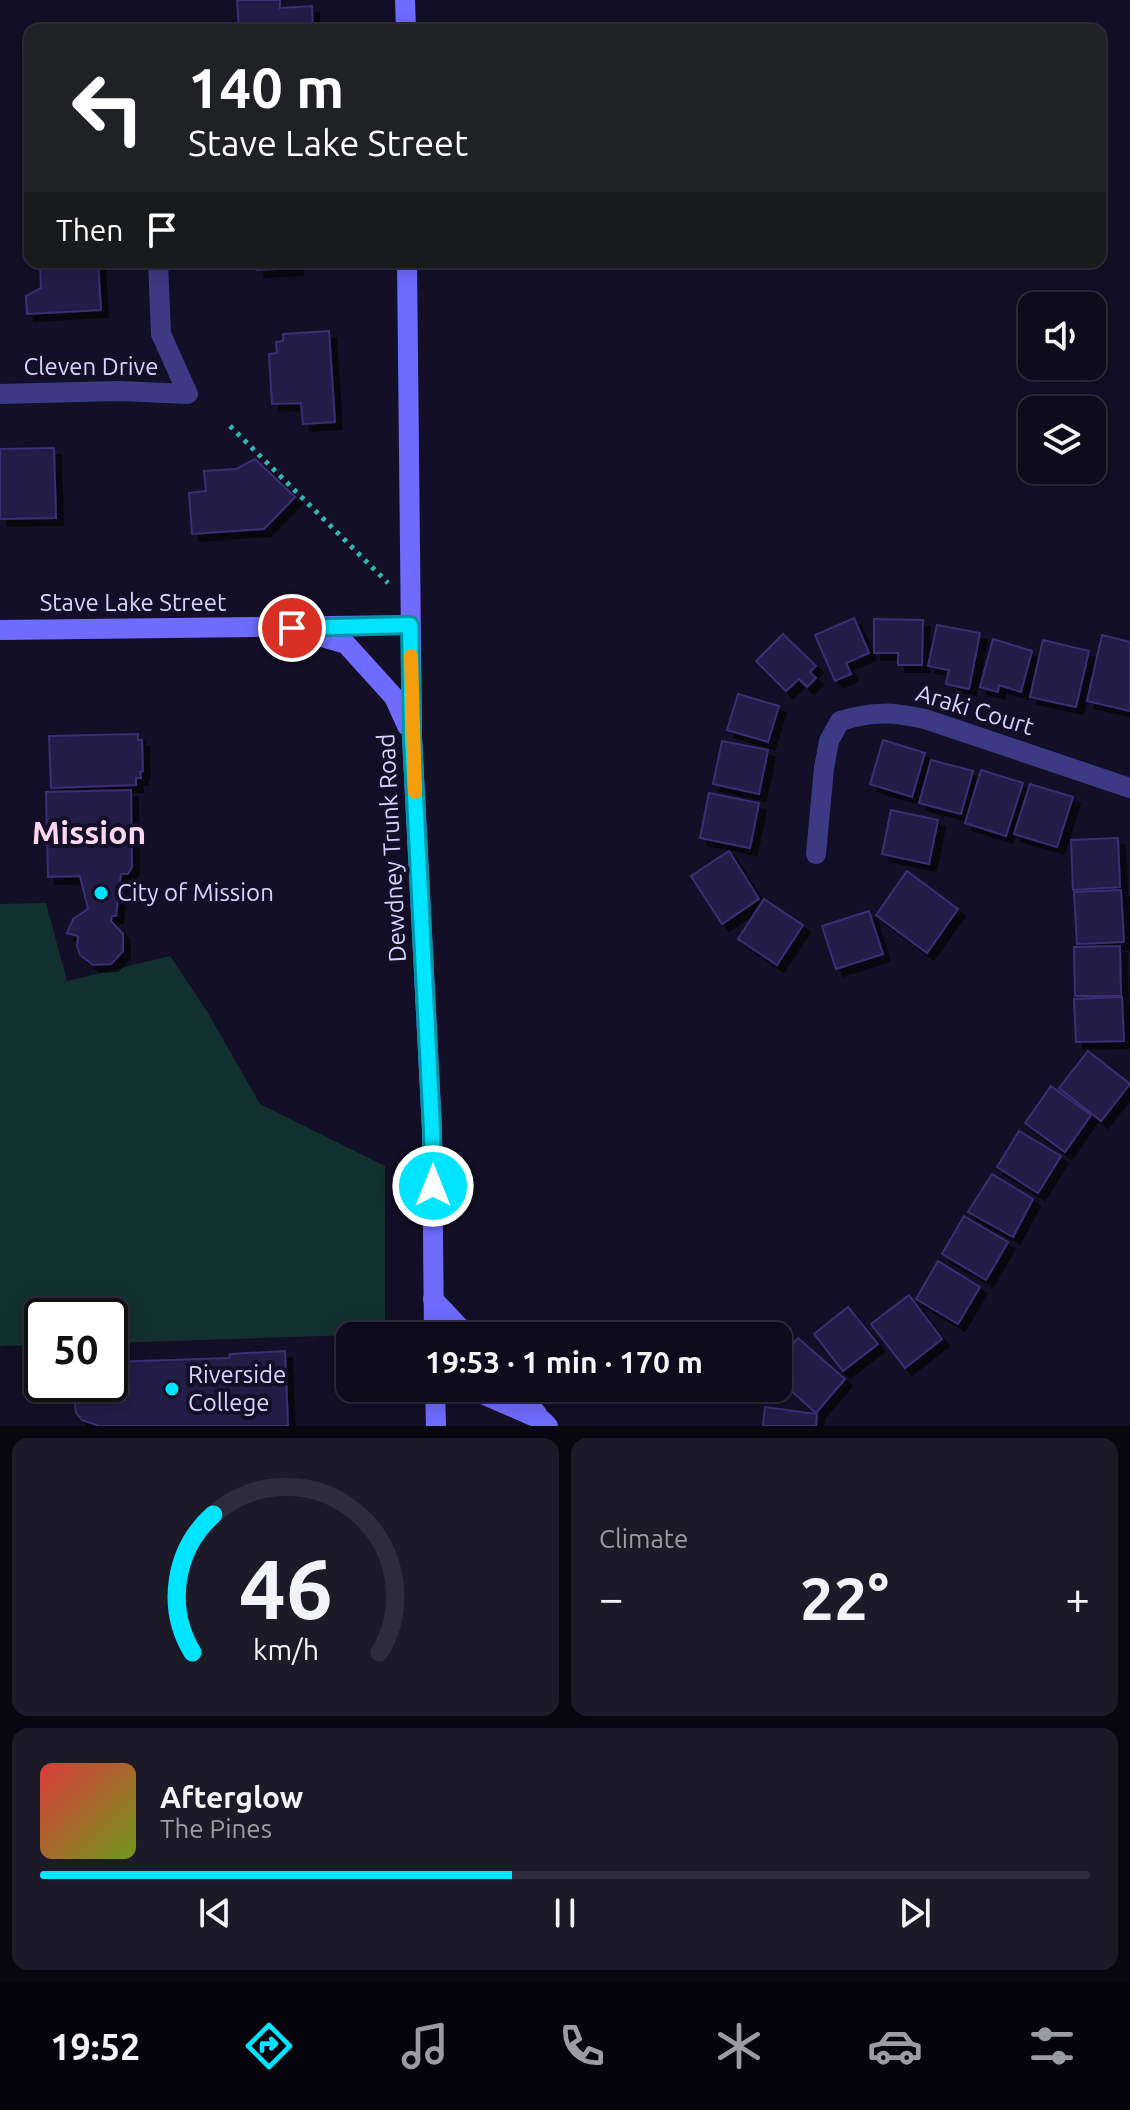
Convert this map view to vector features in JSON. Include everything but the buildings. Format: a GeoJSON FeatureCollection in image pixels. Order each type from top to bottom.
{"type":"FeatureCollection","features":[{"type":"Feature","properties":{"kind":"main road"},"geometry":{"type":"LineString","coordinates":[[405,0],[406,24]]}},
{"type":"Feature","properties":{"kind":"main road","name":"Dewdney Trunk Road"},"geometry":{"type":"LineString","coordinates":[[407,268],[412,737],[432,1130],[434,1322]]}},
{"type":"Feature","properties":{"kind":"main road","name":"Stave Lake Street"},"geometry":{"type":"LineString","coordinates":[[0,630],[410,625]]}},
{"type":"Feature","properties":{"kind":"main road"},"geometry":{"type":"LineString","coordinates":[[292,628],[346,644],[394,697],[412,737]]}},
{"type":"Feature","properties":{"kind":"main road"},"geometry":{"type":"LineString","coordinates":[[433,1299],[455,1322]]}},
{"type":"Feature","properties":{"kind":"main road"},"geometry":{"type":"LineString","coordinates":[[435,1402],[436,1426]]}},
{"type":"Feature","properties":{"kind":"main road"},"geometry":{"type":"LineString","coordinates":[[499,1402],[545,1423]]}},
{"type":"Feature","properties":{"kind":"main road"},"geometry":{"type":"LineString","coordinates":[[526,1402],[545,1423]]}},
{"type":"Feature","properties":{"kind":"street","name":"Cleven Drive"},"geometry":{"type":"LineString","coordinates":[[0,394],[119,391],[188,394],[161,334],[158,268]]}},
{"type":"Feature","properties":{"kind":"street","name":"Araki Court"},"geometry":{"type":"LineString","coordinates":[[816,854],[829,741],[840,721],[866,713],[893,712],[925,719],[1130,788]]}},
{"type":"Feature","properties":{"kind":"path"},"geometry":{"type":"LineString","coordinates":[[230,426],[389,583]]}},
{"type":"Feature","properties":{"kind":"green space"},"geometry":{"type":"Polygon","coordinates":[[[46,903],[67,981],[170,956],[208,1013],[260,1104],[385,1166],[385,1322],[336,1322],[336,1336],[128,1342],[128,1298],[24,1298],[24,1345],[0,1346],[0,904],[46,903]]]}},
{"type":"Feature","properties":{"kind":"slow traffic"},"geometry":{"type":"LineString","coordinates":[[411,656],[415,792]]}},
{"type":"Feature","properties":{"kind":"place","name":"City of Mission"},"geometry":{"type":"Point","coordinates":[101,893]}},
{"type":"Feature","properties":{"kind":"place","name":"Riverside College"},"geometry":{"type":"Point","coordinates":[172,1389]}},
{"type":"Feature","properties":{"kind":"district","name":"Mission"},"geometry":{"type":"Point","coordinates":[89,833]}},
{"type":"Feature","properties":{"kind":"route"},"geometry":{"type":"LineString","coordinates":[[292,628],[410,625],[412,737],[433,1186]]}}]}
